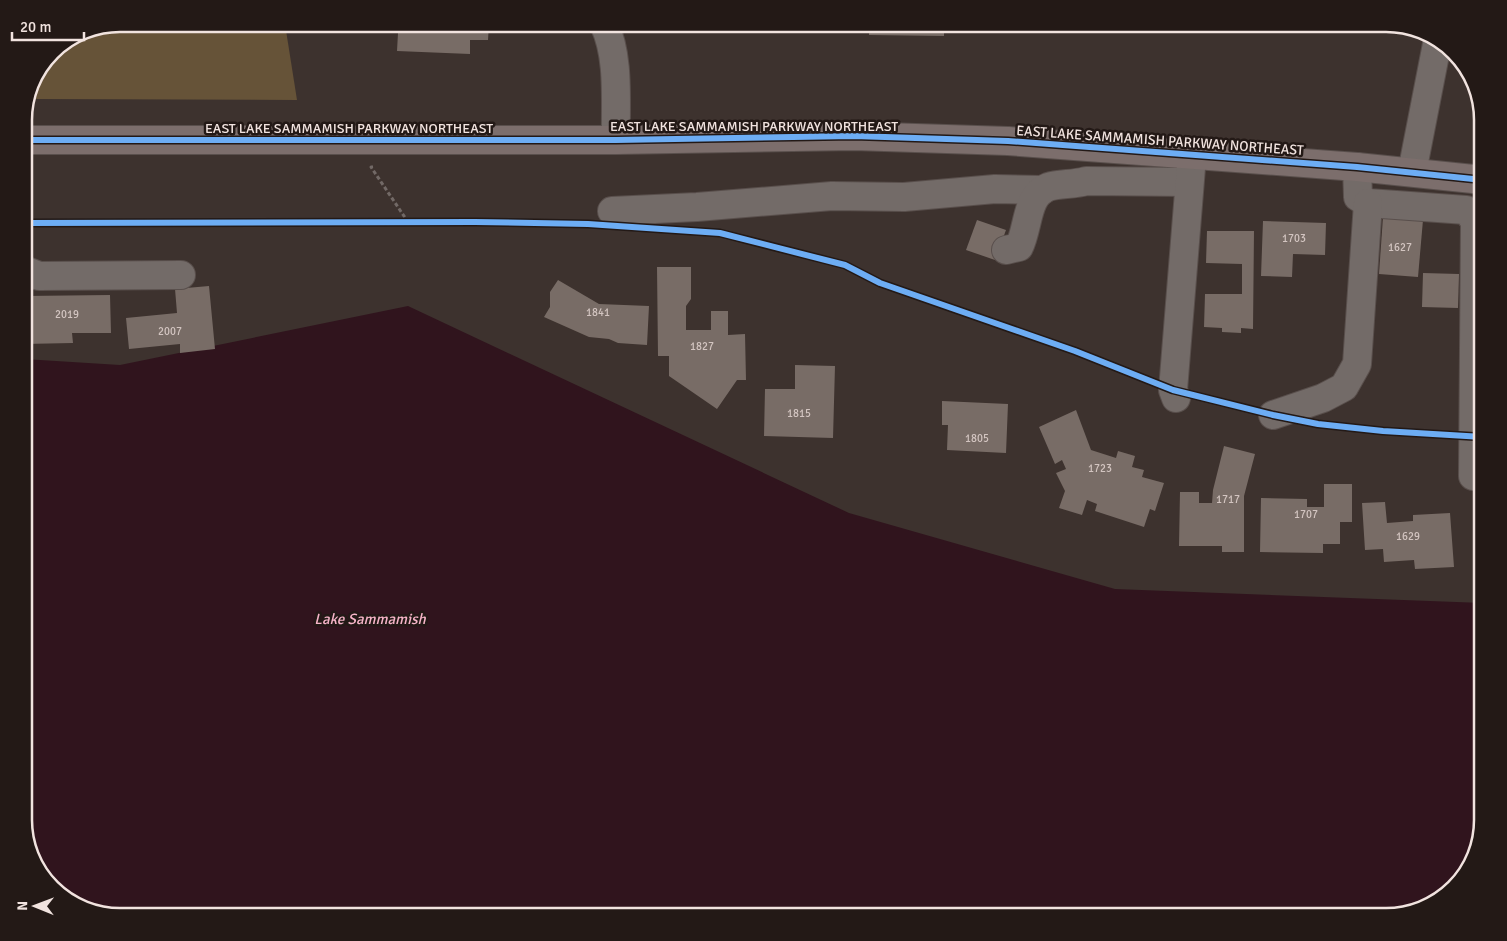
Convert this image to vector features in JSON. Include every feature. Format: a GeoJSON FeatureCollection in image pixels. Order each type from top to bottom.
{"type":"FeatureCollection","features":[{"type":"Feature","properties":{"kind":"main road","name":"EAST LAKE SAMMAMISH PARKWAY NORTHEAST"},"geometry":{"type":"LineString","coordinates":[[33,140],[616,140],[854,136],[1008,141],[1357,167],[1474,179]]}},
{"type":"Feature","properties":{"kind":"street"},"geometry":{"type":"LineString","coordinates":[[608,32],[611,39],[613,59],[616,140]]}},
{"type":"Feature","properties":{"kind":"street"},"geometry":{"type":"LineString","coordinates":[[1412,172],[1436,47]]}},
{"type":"Feature","properties":{"kind":"street"},"geometry":{"type":"LineString","coordinates":[[1176,398],[1173,390],[1192,155]]}},
{"type":"Feature","properties":{"kind":"street"},"geometry":{"type":"LineString","coordinates":[[1357,167],[1358,197],[1368,203],[1466,210],[1474,217]]}},
{"type":"Feature","properties":{"kind":"street"},"geometry":{"type":"LineString","coordinates":[[1006,250],[1018,247],[1025,234],[1031,203],[1035,194],[1049,187],[1086,181],[1190,182]]}},
{"type":"Feature","properties":{"kind":"street"},"geometry":{"type":"LineString","coordinates":[[612,211],[697,207],[832,196],[904,197],[995,189],[1042,190]]}},
{"type":"Feature","properties":{"kind":"street"},"geometry":{"type":"LineString","coordinates":[[1273,415],[1323,398],[1344,387],[1357,364],[1368,203]]}},
{"type":"Feature","properties":{"kind":"street"},"geometry":{"type":"LineString","coordinates":[[33,274],[39,276],[181,275]]}},
{"type":"Feature","properties":{"kind":"street"},"geometry":{"type":"LineString","coordinates":[[1473,476],[1474,434]]}},
{"type":"Feature","properties":{"kind":"path"},"geometry":{"type":"LineString","coordinates":[[380,167],[371,167],[408,222]]}},
{"type":"Feature","properties":{"kind":"path"},"geometry":{"type":"LineString","coordinates":[[398,222],[418,222]]}},
{"type":"Feature","properties":{"kind":"shaded area"},"geometry":{"type":"Polygon","coordinates":[[[120,32],[286,32],[297,100],[35,99],[42,81],[62,54],[76,44],[92,37],[120,32]]]}},
{"type":"Feature","properties":{"kind":"water","name":"Lake Sammamish"},"geometry":{"type":"Polygon","coordinates":[[[408,306],[849,513],[1115,589],[1474,603],[1474,832],[1472,844],[1460,870],[1436,894],[1415,904],[1387,908],[120,908],[92,904],[71,894],[60,885],[60,881],[56,881],[44,865],[35,844],[33,827],[33,360],[120,365],[408,306]]]}},
{"type":"Feature","properties":{"kind":"building"},"geometry":{"type":"Polygon","coordinates":[[[391,32],[488,32],[488,40],[470,40],[470,54],[397,51],[398,33],[391,32]]]}},
{"type":"Feature","properties":{"kind":"building"},"geometry":{"type":"Polygon","coordinates":[[[869,32],[944,32],[944,36],[869,35],[869,32]]]}},
{"type":"Feature","properties":{"kind":"building"},"geometry":{"type":"Polygon","coordinates":[[[1383,217],[1423,220],[1418,277],[1379,274],[1383,217]]]}},
{"type":"Feature","properties":{"kind":"building"},"geometry":{"type":"Polygon","coordinates":[[[977,220],[1006,230],[995,260],[966,250],[977,220]]]}},
{"type":"Feature","properties":{"kind":"building"},"geometry":{"type":"Polygon","coordinates":[[[1263,221],[1326,223],[1325,255],[1293,254],[1292,277],[1261,276],[1263,221]]]}},
{"type":"Feature","properties":{"kind":"building"},"geometry":{"type":"Polygon","coordinates":[[[1207,231],[1254,231],[1253,329],[1241,328],[1241,333],[1222,332],[1222,328],[1204,327],[1205,294],[1242,294],[1242,264],[1206,263],[1207,231]]]}},
{"type":"Feature","properties":{"kind":"building"},"geometry":{"type":"Polygon","coordinates":[[[657,267],[691,267],[691,299],[686,306],[686,330],[711,330],[711,311],[728,311],[728,335],[745,334],[746,380],[737,380],[717,409],[669,376],[669,356],[658,356],[657,267]]]}},
{"type":"Feature","properties":{"kind":"building"},"geometry":{"type":"Polygon","coordinates":[[[1423,273],[1459,274],[1458,308],[1422,307],[1423,273]]]}},
{"type":"Feature","properties":{"kind":"building"},"geometry":{"type":"Polygon","coordinates":[[[558,280],[599,304],[649,306],[647,345],[618,343],[609,339],[589,337],[544,317],[550,307],[550,292],[558,280]]]}},
{"type":"Feature","properties":{"kind":"building"},"geometry":{"type":"Polygon","coordinates":[[[209,286],[215,349],[180,353],[180,344],[129,349],[126,318],[177,313],[175,289],[209,286]]]}},
{"type":"Feature","properties":{"kind":"building"},"geometry":{"type":"Polygon","coordinates":[[[110,295],[111,333],[72,333],[73,343],[33,344],[33,296],[110,295]]]}},
{"type":"Feature","properties":{"kind":"building"},"geometry":{"type":"Polygon","coordinates":[[[795,365],[835,366],[833,438],[764,436],[765,389],[795,389],[795,365]]]}},
{"type":"Feature","properties":{"kind":"building"},"geometry":{"type":"Polygon","coordinates":[[[942,401],[1008,404],[1006,453],[947,450],[948,425],[942,425],[942,401]]]}},
{"type":"Feature","properties":{"kind":"building"},"geometry":{"type":"Polygon","coordinates":[[[1076,410],[1091,450],[1116,458],[1118,451],[1135,456],[1132,467],[1144,470],[1142,477],[1164,483],[1155,511],[1150,509],[1144,527],[1095,511],[1097,504],[1087,500],[1082,515],[1059,508],[1065,491],[1056,473],[1066,469],[1062,460],[1055,464],[1039,427],[1076,410]]]}},
{"type":"Feature","properties":{"kind":"building"},"geometry":{"type":"Polygon","coordinates":[[[1224,446],[1255,454],[1244,496],[1244,552],[1222,552],[1222,546],[1179,546],[1180,492],[1199,492],[1199,503],[1212,503],[1213,490],[1224,446]]]}},
{"type":"Feature","properties":{"kind":"building"},"geometry":{"type":"Polygon","coordinates":[[[1324,484],[1352,484],[1352,522],[1340,522],[1340,544],[1323,544],[1323,553],[1260,552],[1261,498],[1307,499],[1307,507],[1324,507],[1324,484]]]}},
{"type":"Feature","properties":{"kind":"building"},"geometry":{"type":"Polygon","coordinates":[[[1385,502],[1387,523],[1413,521],[1413,515],[1450,513],[1454,567],[1415,569],[1414,560],[1384,562],[1383,549],[1365,550],[1362,503],[1385,502]]]}},
{"type":"Feature","properties":{"kind":"cycle path"},"geometry":{"type":"LineString","coordinates":[[33,140],[616,140],[854,136],[1008,141],[1357,167],[1474,179]]}},
{"type":"Feature","properties":{"kind":"cycle path"},"geometry":{"type":"LineString","coordinates":[[33,223],[475,222],[588,224],[720,233],[845,265],[880,283],[1075,351],[1173,390],[1273,415],[1318,424],[1383,431],[1474,436]]}}]}
